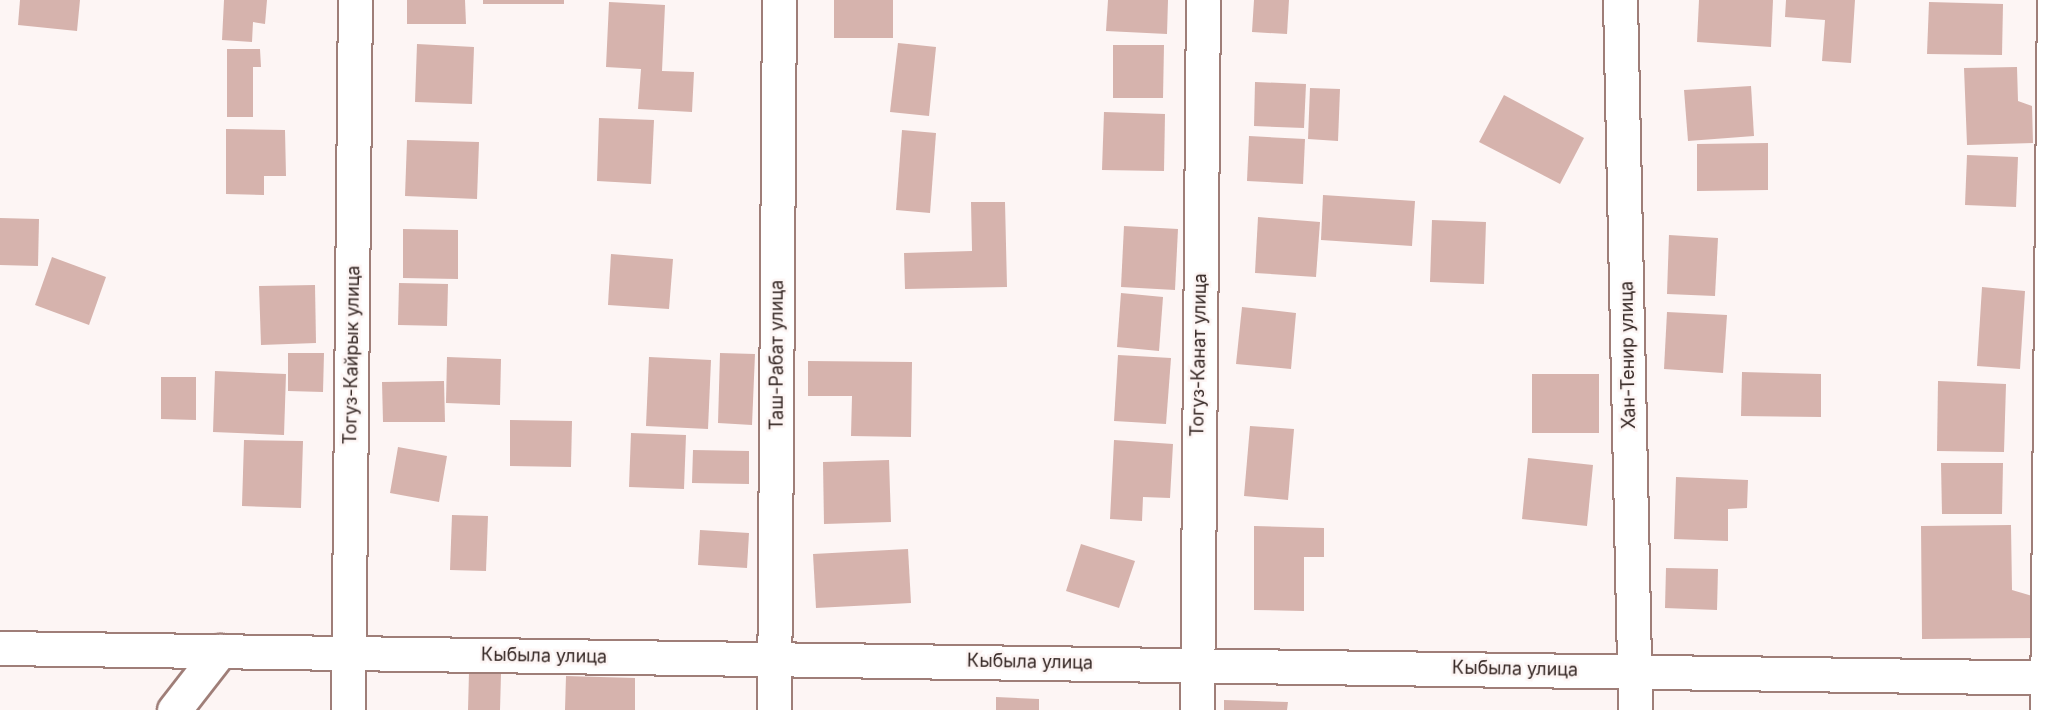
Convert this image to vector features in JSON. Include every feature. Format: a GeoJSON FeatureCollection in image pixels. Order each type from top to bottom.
{"type":"FeatureCollection","features":[{"type":"Feature","properties":{"kind":"street","name":"Тогуз-Кайрык улица"},"geometry":{"type":"LineString","coordinates":[[348,710],[355,0]]}},
{"type":"Feature","properties":{"kind":"street","name":"Таш-Рабат улица"},"geometry":{"type":"LineString","coordinates":[[774,710],[779,0]]}},
{"type":"Feature","properties":{"kind":"street","name":"Тогуз-Канат улица"},"geometry":{"type":"LineString","coordinates":[[1197,710],[1203,0]]}},
{"type":"Feature","properties":{"kind":"street","name":"Хан-Тенир улица"},"geometry":{"type":"LineString","coordinates":[[1620,0],[1636,670],[1635,710]]}},
{"type":"Feature","properties":{"kind":"street"},"geometry":{"type":"LineString","coordinates":[[2051,689],[2054,0]]}},
{"type":"Feature","properties":{"kind":"street","name":"Кыбыла улица"},"geometry":{"type":"LineString","coordinates":[[0,648],[1636,670],[2051,689]]}},
{"type":"Feature","properties":{"kind":"street"},"geometry":{"type":"LineString","coordinates":[[174,710],[220,651]]}},
{"type":"Feature","properties":{"kind":"building"},"geometry":{"type":"Polygon","coordinates":[[[20,0],[80,0],[77,31],[18,25],[20,0]]]}},
{"type":"Feature","properties":{"kind":"building"},"geometry":{"type":"Polygon","coordinates":[[[224,0],[267,0],[265,24],[253,22],[252,42],[222,40],[224,0]]]}},
{"type":"Feature","properties":{"kind":"building"},"geometry":{"type":"Polygon","coordinates":[[[407,0],[465,0],[466,24],[407,24],[407,0]]]}},
{"type":"Feature","properties":{"kind":"building"},"geometry":{"type":"Polygon","coordinates":[[[483,0],[564,0],[564,4],[483,4],[483,0]]]}},
{"type":"Feature","properties":{"kind":"building"},"geometry":{"type":"Polygon","coordinates":[[[834,0],[893,0],[893,38],[834,38],[834,0]]]}},
{"type":"Feature","properties":{"kind":"building"},"geometry":{"type":"Polygon","coordinates":[[[1108,0],[1168,0],[1167,34],[1106,31],[1108,0]]]}},
{"type":"Feature","properties":{"kind":"building"},"geometry":{"type":"Polygon","coordinates":[[[1254,0],[1289,0],[1287,34],[1252,32],[1254,0]]]}},
{"type":"Feature","properties":{"kind":"building"},"geometry":{"type":"Polygon","coordinates":[[[1699,0],[1773,0],[1771,47],[1697,42],[1699,0]]]}},
{"type":"Feature","properties":{"kind":"building"},"geometry":{"type":"Polygon","coordinates":[[[1786,0],[1855,0],[1851,63],[1822,61],[1825,20],[1785,17],[1786,0]]]}},
{"type":"Feature","properties":{"kind":"building"},"geometry":{"type":"Polygon","coordinates":[[[609,2],[665,5],[662,71],[694,72],[692,112],[638,109],[641,69],[606,67],[609,2]]]}},
{"type":"Feature","properties":{"kind":"building"},"geometry":{"type":"Polygon","coordinates":[[[1929,2],[2003,4],[2002,55],[1927,54],[1929,2]]]}},
{"type":"Feature","properties":{"kind":"building"},"geometry":{"type":"Polygon","coordinates":[[[898,43],[936,47],[929,116],[890,112],[898,43]]]}},
{"type":"Feature","properties":{"kind":"building"},"geometry":{"type":"Polygon","coordinates":[[[417,44],[474,47],[472,104],[415,102],[417,44]]]}},
{"type":"Feature","properties":{"kind":"building"},"geometry":{"type":"Polygon","coordinates":[[[1113,45],[1164,45],[1163,98],[1113,98],[1113,45]]]}},
{"type":"Feature","properties":{"kind":"building"},"geometry":{"type":"Polygon","coordinates":[[[227,49],[260,49],[261,67],[253,67],[253,117],[227,117],[227,49]]]}},
{"type":"Feature","properties":{"kind":"building"},"geometry":{"type":"Polygon","coordinates":[[[2017,67],[2018,101],[2032,106],[2033,143],[1967,145],[1964,68],[2017,67]]]}},
{"type":"Feature","properties":{"kind":"building"},"geometry":{"type":"Polygon","coordinates":[[[1255,82],[1306,84],[1304,128],[1254,126],[1255,82]]]}},
{"type":"Feature","properties":{"kind":"building"},"geometry":{"type":"Polygon","coordinates":[[[1751,86],[1754,136],[1688,141],[1684,90],[1751,86]]]}},
{"type":"Feature","properties":{"kind":"building"},"geometry":{"type":"Polygon","coordinates":[[[1310,88],[1340,89],[1338,141],[1308,139],[1310,88]]]}},
{"type":"Feature","properties":{"kind":"building"},"geometry":{"type":"Polygon","coordinates":[[[1504,95],[1584,138],[1560,184],[1479,142],[1504,95]]]}},
{"type":"Feature","properties":{"kind":"building"},"geometry":{"type":"Polygon","coordinates":[[[1104,112],[1165,114],[1164,171],[1102,170],[1104,112]]]}},
{"type":"Feature","properties":{"kind":"building"},"geometry":{"type":"Polygon","coordinates":[[[599,118],[654,120],[651,184],[597,181],[599,118]]]}},
{"type":"Feature","properties":{"kind":"building"},"geometry":{"type":"Polygon","coordinates":[[[226,129],[285,130],[286,176],[264,176],[264,195],[226,194],[226,129]]]}},
{"type":"Feature","properties":{"kind":"building"},"geometry":{"type":"Polygon","coordinates":[[[902,130],[936,133],[930,213],[896,210],[902,130]]]}},
{"type":"Feature","properties":{"kind":"building"},"geometry":{"type":"Polygon","coordinates":[[[1249,136],[1305,139],[1303,184],[1247,181],[1249,136]]]}},
{"type":"Feature","properties":{"kind":"building"},"geometry":{"type":"Polygon","coordinates":[[[407,140],[479,142],[477,199],[405,196],[407,140]]]}},
{"type":"Feature","properties":{"kind":"building"},"geometry":{"type":"Polygon","coordinates":[[[1768,143],[1768,190],[1697,191],[1697,144],[1768,143]]]}},
{"type":"Feature","properties":{"kind":"building"},"geometry":{"type":"Polygon","coordinates":[[[1967,155],[2018,157],[2016,207],[1965,205],[1967,155]]]}},
{"type":"Feature","properties":{"kind":"building"},"geometry":{"type":"Polygon","coordinates":[[[1323,195],[1415,201],[1412,246],[1321,240],[1323,195]]]}},
{"type":"Feature","properties":{"kind":"building"},"geometry":{"type":"Polygon","coordinates":[[[971,202],[1005,202],[1007,287],[905,289],[904,253],[972,251],[971,202]]]}},
{"type":"Feature","properties":{"kind":"building"},"geometry":{"type":"Polygon","coordinates":[[[1258,217],[1320,222],[1316,277],[1255,273],[1258,217]]]}},
{"type":"Feature","properties":{"kind":"building"},"geometry":{"type":"Polygon","coordinates":[[[0,218],[39,219],[38,266],[0,265],[0,218]]]}},
{"type":"Feature","properties":{"kind":"building"},"geometry":{"type":"Polygon","coordinates":[[[1432,220],[1486,222],[1484,284],[1430,282],[1432,220]]]}},
{"type":"Feature","properties":{"kind":"building"},"geometry":{"type":"Polygon","coordinates":[[[1124,226],[1178,229],[1175,290],[1121,287],[1124,226]]]}},
{"type":"Feature","properties":{"kind":"building"},"geometry":{"type":"Polygon","coordinates":[[[403,229],[458,230],[458,279],[403,278],[403,229]]]}},
{"type":"Feature","properties":{"kind":"building"},"geometry":{"type":"Polygon","coordinates":[[[1669,235],[1718,238],[1715,296],[1667,294],[1669,235]]]}},
{"type":"Feature","properties":{"kind":"building"},"geometry":{"type":"Polygon","coordinates":[[[611,254],[673,259],[669,309],[608,305],[611,254]]]}},
{"type":"Feature","properties":{"kind":"building"},"geometry":{"type":"Polygon","coordinates":[[[52,257],[106,277],[89,325],[35,305],[52,257]]]}},
{"type":"Feature","properties":{"kind":"building"},"geometry":{"type":"Polygon","coordinates":[[[399,283],[448,284],[447,326],[398,325],[399,283]]]}},
{"type":"Feature","properties":{"kind":"building"},"geometry":{"type":"Polygon","coordinates":[[[315,285],[316,343],[261,345],[259,286],[315,285]]]}},
{"type":"Feature","properties":{"kind":"building"},"geometry":{"type":"Polygon","coordinates":[[[1982,287],[2025,291],[2020,369],[1977,366],[1982,287]]]}},
{"type":"Feature","properties":{"kind":"building"},"geometry":{"type":"Polygon","coordinates":[[[1121,293],[1163,297],[1159,351],[1117,347],[1121,293]]]}},
{"type":"Feature","properties":{"kind":"building"},"geometry":{"type":"Polygon","coordinates":[[[1242,307],[1296,313],[1291,369],[1236,364],[1242,307]]]}},
{"type":"Feature","properties":{"kind":"building"},"geometry":{"type":"Polygon","coordinates":[[[1667,312],[1727,315],[1723,373],[1664,369],[1667,312]]]}},
{"type":"Feature","properties":{"kind":"building"},"geometry":{"type":"Polygon","coordinates":[[[288,353],[324,353],[323,392],[288,391],[288,353]]]}},
{"type":"Feature","properties":{"kind":"building"},"geometry":{"type":"Polygon","coordinates":[[[720,353],[755,354],[752,425],[718,423],[720,353]]]}},
{"type":"Feature","properties":{"kind":"building"},"geometry":{"type":"Polygon","coordinates":[[[1118,355],[1171,358],[1166,424],[1114,421],[1118,355]]]}},
{"type":"Feature","properties":{"kind":"building"},"geometry":{"type":"Polygon","coordinates":[[[447,357],[501,359],[500,405],[446,403],[447,357]]]}},
{"type":"Feature","properties":{"kind":"building"},"geometry":{"type":"Polygon","coordinates":[[[649,357],[711,360],[708,429],[646,426],[649,357]]]}},
{"type":"Feature","properties":{"kind":"building"},"geometry":{"type":"Polygon","coordinates":[[[808,361],[912,362],[911,437],[851,436],[852,396],[808,396],[808,361]]]}},
{"type":"Feature","properties":{"kind":"building"},"geometry":{"type":"Polygon","coordinates":[[[215,371],[286,374],[284,435],[213,432],[215,371]]]}},
{"type":"Feature","properties":{"kind":"building"},"geometry":{"type":"Polygon","coordinates":[[[1742,372],[1821,374],[1821,417],[1741,416],[1742,372]]]}},
{"type":"Feature","properties":{"kind":"building"},"geometry":{"type":"Polygon","coordinates":[[[1532,374],[1599,374],[1599,433],[1532,433],[1532,374]]]}},
{"type":"Feature","properties":{"kind":"building"},"geometry":{"type":"Polygon","coordinates":[[[161,377],[196,377],[196,420],[161,419],[161,377]]]}},
{"type":"Feature","properties":{"kind":"building"},"geometry":{"type":"Polygon","coordinates":[[[444,381],[445,422],[383,422],[382,382],[444,381]]]}},
{"type":"Feature","properties":{"kind":"building"},"geometry":{"type":"Polygon","coordinates":[[[1938,381],[2006,384],[2004,452],[1937,451],[1938,381]]]}},
{"type":"Feature","properties":{"kind":"building"},"geometry":{"type":"Polygon","coordinates":[[[510,420],[572,421],[571,467],[510,466],[510,420]]]}},
{"type":"Feature","properties":{"kind":"building"},"geometry":{"type":"Polygon","coordinates":[[[1250,426],[1294,429],[1288,500],[1244,496],[1250,426]]]}},
{"type":"Feature","properties":{"kind":"building"},"geometry":{"type":"Polygon","coordinates":[[[631,433],[686,435],[684,489],[629,487],[631,433]]]}},
{"type":"Feature","properties":{"kind":"building"},"geometry":{"type":"Polygon","coordinates":[[[244,440],[303,441],[301,508],[242,506],[244,440]]]}},
{"type":"Feature","properties":{"kind":"building"},"geometry":{"type":"Polygon","coordinates":[[[1114,440],[1173,444],[1170,498],[1143,497],[1142,521],[1110,519],[1114,440]]]}},
{"type":"Feature","properties":{"kind":"building"},"geometry":{"type":"Polygon","coordinates":[[[398,447],[447,456],[439,502],[390,493],[398,447]]]}},
{"type":"Feature","properties":{"kind":"building"},"geometry":{"type":"Polygon","coordinates":[[[693,450],[749,451],[749,484],[692,483],[693,450]]]}},
{"type":"Feature","properties":{"kind":"building"},"geometry":{"type":"Polygon","coordinates":[[[1528,458],[1593,465],[1587,526],[1522,519],[1528,458]]]}},
{"type":"Feature","properties":{"kind":"building"},"geometry":{"type":"Polygon","coordinates":[[[889,460],[891,522],[824,524],[823,462],[889,460]]]}},
{"type":"Feature","properties":{"kind":"building"},"geometry":{"type":"Polygon","coordinates":[[[1941,463],[2003,463],[2002,514],[1942,514],[1941,463]]]}},
{"type":"Feature","properties":{"kind":"building"},"geometry":{"type":"Polygon","coordinates":[[[1676,477],[1748,480],[1747,508],[1728,509],[1728,541],[1674,539],[1676,477]]]}},
{"type":"Feature","properties":{"kind":"building"},"geometry":{"type":"Polygon","coordinates":[[[452,515],[488,516],[486,571],[450,570],[452,515]]]}},
{"type":"Feature","properties":{"kind":"building"},"geometry":{"type":"Polygon","coordinates":[[[2011,525],[2012,590],[2036,597],[2036,638],[1922,639],[1921,526],[2011,525]]]}},
{"type":"Feature","properties":{"kind":"building"},"geometry":{"type":"Polygon","coordinates":[[[1254,526],[1324,528],[1324,557],[1304,557],[1304,611],[1254,610],[1254,526]]]}},
{"type":"Feature","properties":{"kind":"building"},"geometry":{"type":"Polygon","coordinates":[[[700,530],[749,533],[747,568],[698,565],[700,530]]]}},
{"type":"Feature","properties":{"kind":"building"},"geometry":{"type":"Polygon","coordinates":[[[1081,544],[1135,561],[1119,608],[1066,591],[1081,544]]]}},
{"type":"Feature","properties":{"kind":"building"},"geometry":{"type":"Polygon","coordinates":[[[908,549],[911,603],[816,608],[813,554],[908,549]]]}},
{"type":"Feature","properties":{"kind":"building"},"geometry":{"type":"Polygon","coordinates":[[[1666,568],[1718,569],[1717,610],[1665,608],[1666,568]]]}},
{"type":"Feature","properties":{"kind":"building"},"geometry":{"type":"Polygon","coordinates":[[[469,672],[501,674],[500,710],[468,710],[469,672]]]}},
{"type":"Feature","properties":{"kind":"building"},"geometry":{"type":"Polygon","coordinates":[[[566,676],[635,678],[635,710],[565,710],[566,676]]]}},
{"type":"Feature","properties":{"kind":"building"},"geometry":{"type":"Polygon","coordinates":[[[996,697],[1039,699],[1039,710],[996,710],[996,697]]]}},
{"type":"Feature","properties":{"kind":"building"},"geometry":{"type":"Polygon","coordinates":[[[1224,700],[1288,702],[1287,710],[1224,710],[1224,700]]]}}]}
